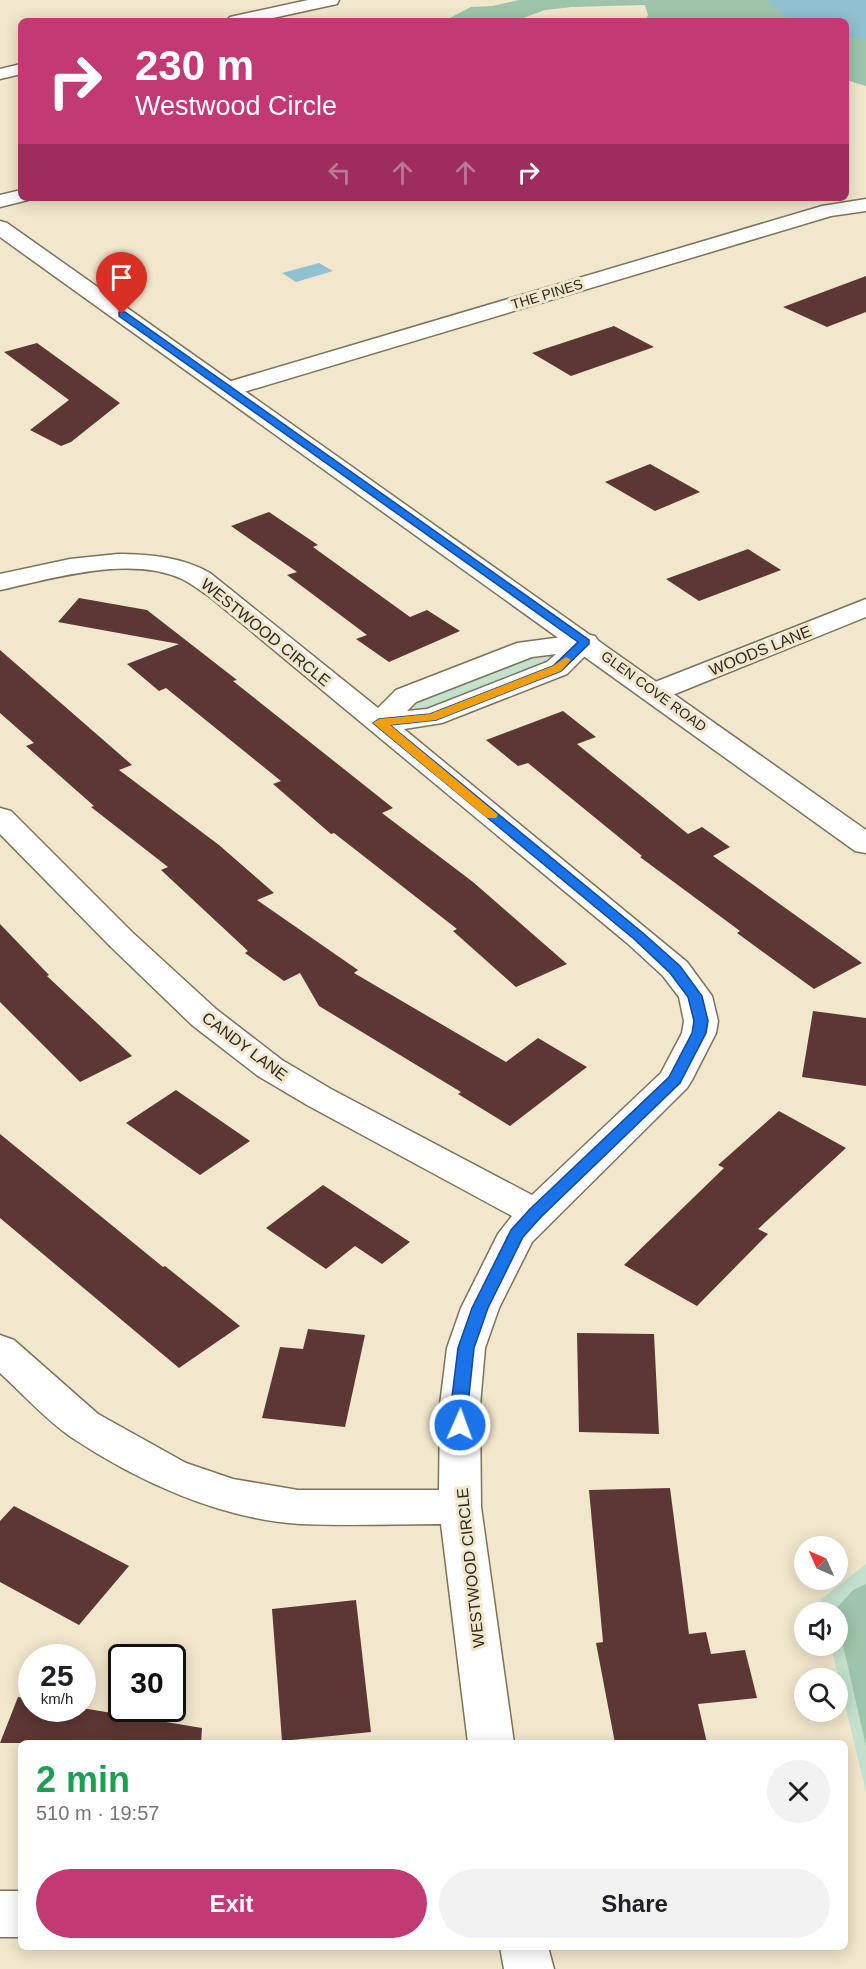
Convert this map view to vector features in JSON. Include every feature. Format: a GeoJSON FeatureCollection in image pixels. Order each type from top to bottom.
{"type":"FeatureCollection","features":[{"type":"Feature","properties":{"kind":"street"},"geometry":{"type":"LineString","coordinates":[[250,18],[331,0]]}},
{"type":"Feature","properties":{"kind":"street"},"geometry":{"type":"LineString","coordinates":[[0,74],[18,70]]}},
{"type":"Feature","properties":{"kind":"street"},"geometry":{"type":"LineString","coordinates":[[0,201],[18,197]]}},
{"type":"Feature","properties":{"kind":"street","name":"THE PINES"},"geometry":{"type":"LineString","coordinates":[[229,389],[829,210],[866,205]]}},
{"type":"Feature","properties":{"kind":"street","name":"GLEN COVE ROAD"},"geometry":{"type":"LineString","coordinates":[[0,227],[866,844]]}},
{"type":"Feature","properties":{"kind":"street","name":"WESTWOOD CIRCLE"},"geometry":{"type":"LineString","coordinates":[[0,582],[62,569],[114,563],[156,564],[190,572],[219,591],[638,936],[675,969],[695,996],[701,1021],[699,1033],[675,1080],[517,1234],[480,1308],[466,1348],[460,1405],[460,1507],[491,1740]]}},
{"type":"Feature","properties":{"kind":"street","name":"WOODS LANE"},"geometry":{"type":"LineString","coordinates":[[655,692],[866,607]]}},
{"type":"Feature","properties":{"kind":"street"},"geometry":{"type":"LineString","coordinates":[[379,723],[406,696],[527,649],[585,642]]}},
{"type":"Feature","properties":{"kind":"street","name":"CANDY LANE"},"geometry":{"type":"LineString","coordinates":[[0,817],[121,939],[204,1017],[270,1068],[319,1097],[536,1213]]}},
{"type":"Feature","properties":{"kind":"street"},"geometry":{"type":"LineString","coordinates":[[0,1350],[84,1425],[171,1475],[233,1496],[298,1507],[460,1507]]}},
{"type":"Feature","properties":{"kind":"street"},"geometry":{"type":"LineString","coordinates":[[0,1914],[18,1914]]}},
{"type":"Feature","properties":{"kind":"street"},"geometry":{"type":"LineString","coordinates":[[525,1950],[529,1969]]}},
{"type":"Feature","properties":{"kind":"green space"},"geometry":{"type":"Polygon","coordinates":[[[519,0],[866,0],[866,86],[849,81],[849,18],[646,18],[648,15],[645,5],[572,7],[545,10],[523,18],[450,18],[471,7],[492,6],[519,0]]]}},
{"type":"Feature","properties":{"kind":"green space"},"geometry":{"type":"Polygon","coordinates":[[[585,642],[557,668],[432,717],[379,723],[406,696],[527,649],[585,642]]]}},
{"type":"Feature","properties":{"kind":"green space"},"geometry":{"type":"Polygon","coordinates":[[[866,1564],[866,1792],[848,1717],[848,1668],[836,1668],[833,1656],[848,1656],[848,1602],[820,1602],[820,1600],[833,1590],[848,1590],[848,1578],[866,1564]]]}},
{"type":"Feature","properties":{"kind":"green space"},"geometry":{"type":"Polygon","coordinates":[[[866,1584],[866,1746],[845,1656],[848,1656],[848,1602],[842,1602],[853,1590],[866,1584]]]}},
{"type":"Feature","properties":{"kind":"water"},"geometry":{"type":"Polygon","coordinates":[[[766,0],[866,0],[866,40],[849,37],[849,18],[790,18],[766,0]]]}},
{"type":"Feature","properties":{"kind":"water"},"geometry":{"type":"Polygon","coordinates":[[[319,263],[333,271],[296,282],[282,273],[319,263]]]}},
{"type":"Feature","properties":{"kind":"building"},"geometry":{"type":"Polygon","coordinates":[[[866,276],[866,312],[827,327],[783,307],[866,276]]]}},
{"type":"Feature","properties":{"kind":"building"},"geometry":{"type":"Polygon","coordinates":[[[614,326],[654,347],[571,376],[532,353],[614,326]]]}},
{"type":"Feature","properties":{"kind":"building"},"geometry":{"type":"Polygon","coordinates":[[[37,343],[120,403],[71,442],[61,446],[30,430],[69,400],[4,352],[37,343]]]}},
{"type":"Feature","properties":{"kind":"building"},"geometry":{"type":"Polygon","coordinates":[[[650,464],[700,492],[655,511],[605,482],[650,464]]]}},
{"type":"Feature","properties":{"kind":"building"},"geometry":{"type":"Polygon","coordinates":[[[269,512],[318,545],[313,547],[410,617],[427,610],[460,631],[389,662],[356,639],[367,635],[287,575],[297,572],[231,526],[269,512]]]}},
{"type":"Feature","properties":{"kind":"building"},"geometry":{"type":"Polygon","coordinates":[[[748,549],[781,570],[699,601],[666,579],[748,549]]]}},
{"type":"Feature","properties":{"kind":"building"},"geometry":{"type":"Polygon","coordinates":[[[79,598],[147,610],[237,680],[233,681],[393,808],[382,813],[473,882],[567,964],[516,987],[453,931],[457,929],[334,833],[331,834],[273,784],[281,781],[166,688],[159,691],[127,664],[179,644],[58,622],[79,598]]]}},
{"type":"Feature","properties":{"kind":"building"},"geometry":{"type":"Polygon","coordinates":[[[0,650],[132,765],[119,770],[219,845],[274,893],[257,900],[358,970],[354,973],[506,1062],[538,1038],[587,1067],[510,1126],[458,1094],[461,1092],[319,1006],[300,973],[284,981],[245,953],[248,951],[161,870],[168,867],[91,807],[94,806],[26,746],[34,743],[0,713],[0,650]]]}},
{"type":"Feature","properties":{"kind":"building"},"geometry":{"type":"Polygon","coordinates":[[[563,711],[596,737],[577,744],[688,834],[702,827],[730,847],[713,856],[862,963],[814,989],[737,933],[740,931],[640,857],[642,856],[528,763],[518,766],[486,740],[563,711]]]}},
{"type":"Feature","properties":{"kind":"building"},"geometry":{"type":"Polygon","coordinates":[[[0,924],[49,975],[47,976],[132,1056],[80,1082],[0,1002],[0,924]]]}},
{"type":"Feature","properties":{"kind":"building"},"geometry":{"type":"Polygon","coordinates":[[[813,1011],[866,1018],[866,1086],[802,1077],[813,1011]]]}},
{"type":"Feature","properties":{"kind":"building"},"geometry":{"type":"Polygon","coordinates":[[[176,1090],[250,1141],[200,1175],[126,1123],[176,1090]]]}},
{"type":"Feature","properties":{"kind":"building"},"geometry":{"type":"Polygon","coordinates":[[[779,1111],[846,1148],[758,1229],[768,1234],[697,1306],[624,1265],[724,1168],[718,1165],[779,1111]]]}},
{"type":"Feature","properties":{"kind":"building"},"geometry":{"type":"Polygon","coordinates":[[[0,1134],[163,1267],[165,1266],[240,1326],[179,1368],[0,1218],[0,1134]]]}},
{"type":"Feature","properties":{"kind":"building"},"geometry":{"type":"Polygon","coordinates":[[[323,1185],[410,1242],[382,1264],[355,1246],[326,1269],[266,1228],[323,1185]]]}},
{"type":"Feature","properties":{"kind":"building"},"geometry":{"type":"Polygon","coordinates":[[[308,1329],[365,1335],[345,1427],[262,1418],[280,1347],[303,1349],[308,1329]]]}},
{"type":"Feature","properties":{"kind":"building"},"geometry":{"type":"Polygon","coordinates":[[[577,1333],[654,1334],[659,1434],[579,1432],[577,1333]]]}},
{"type":"Feature","properties":{"kind":"building"},"geometry":{"type":"Polygon","coordinates":[[[670,1488],[689,1634],[706,1632],[711,1654],[745,1650],[757,1698],[698,1704],[706,1740],[614,1740],[596,1643],[603,1642],[589,1490],[670,1488]]]}},
{"type":"Feature","properties":{"kind":"building"},"geometry":{"type":"Polygon","coordinates":[[[14,1506],[129,1566],[79,1625],[0,1582],[0,1521],[14,1506]]]}},
{"type":"Feature","properties":{"kind":"building"},"geometry":{"type":"Polygon","coordinates":[[[356,1600],[371,1732],[282,1740],[272,1609],[356,1600]]]}},
{"type":"Feature","properties":{"kind":"building"},"geometry":{"type":"Polygon","coordinates":[[[18,1697],[18,1722],[96,1722],[96,1710],[108,1712],[108,1722],[166,1722],[202,1728],[201,1740],[18,1740],[18,1743],[0,1743],[18,1697]]]}},
{"type":"Feature","properties":{"kind":"slow traffic"},"geometry":{"type":"LineString","coordinates":[[492,815],[379,723],[432,717],[557,668],[566,660]]}},
{"type":"Feature","properties":{"kind":"route"},"geometry":{"type":"LineString","coordinates":[[122,314],[585,642],[557,668],[536,677],[432,717],[379,723],[638,936],[675,969],[695,996],[701,1021],[699,1033],[675,1080],[517,1234],[480,1308],[466,1348],[460,1425]]}}]}
